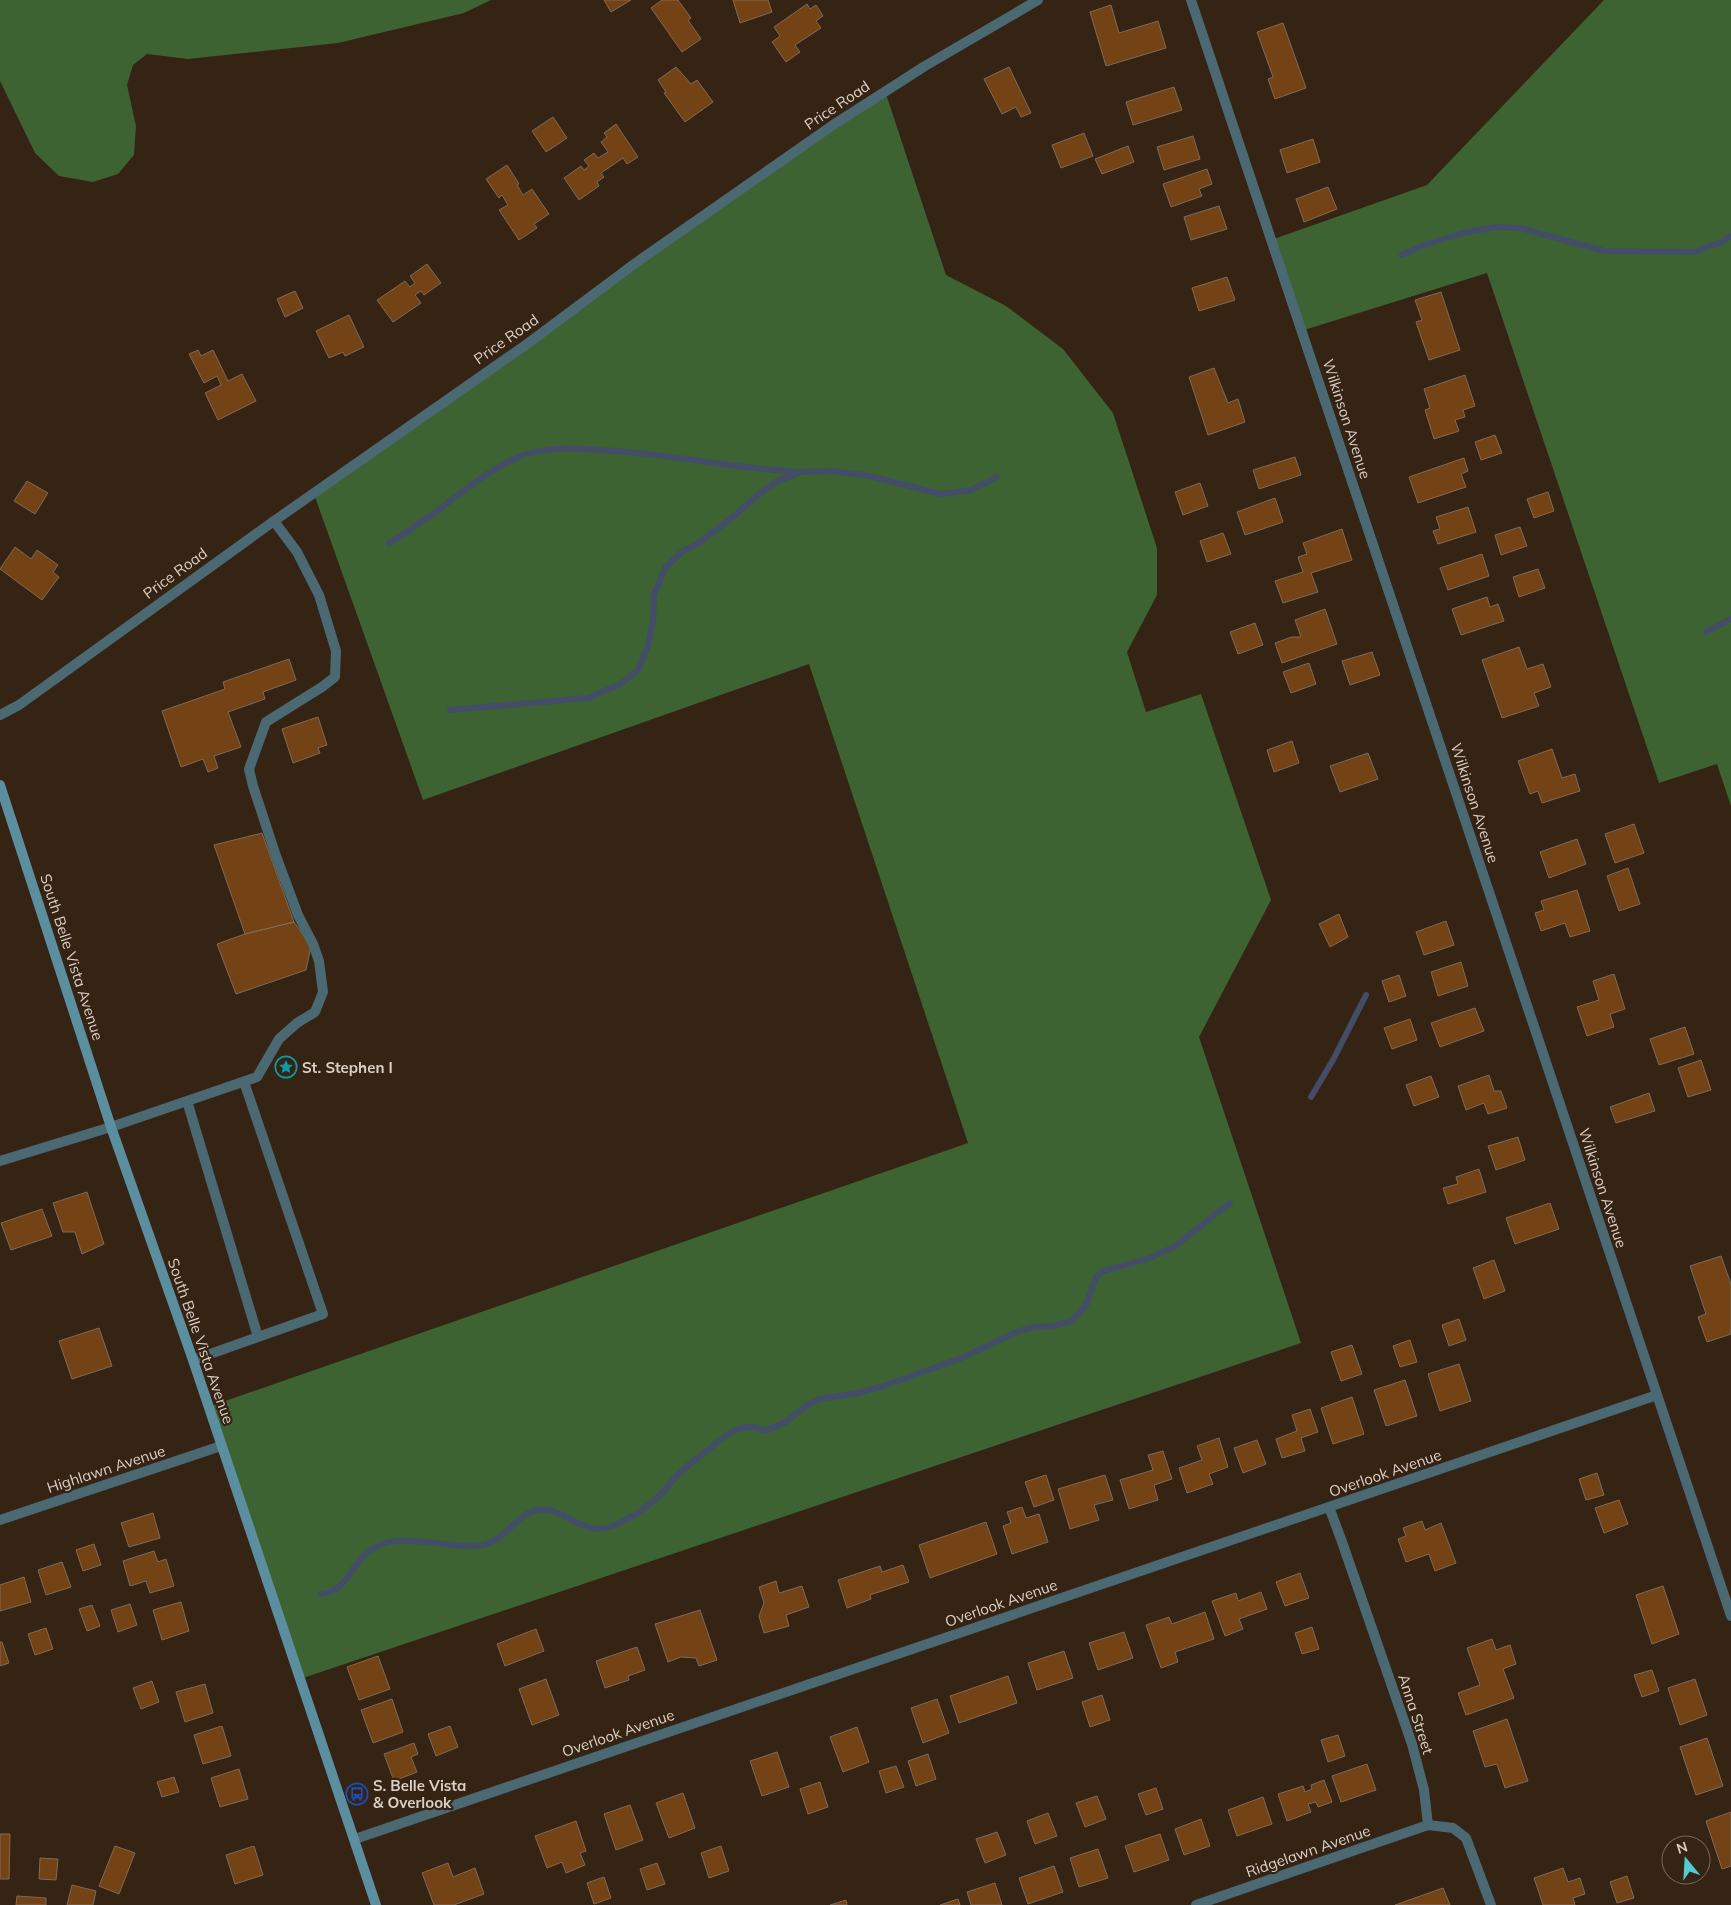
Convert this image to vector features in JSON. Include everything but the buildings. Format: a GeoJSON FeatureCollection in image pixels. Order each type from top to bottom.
{"type":"FeatureCollection","features":[{"type":"Feature","properties":{"kind":"street","name":"Price Road"},"geometry":{"type":"LineString","coordinates":[[0,715],[19,705],[274,521],[526,344],[637,262],[833,125],[925,66],[1038,0]]}},
{"type":"Feature","properties":{"kind":"street","name":"Wilkinson Avenue"},"geometry":{"type":"LineString","coordinates":[[1190,0],[1731,1616]]}},
{"type":"Feature","properties":{"kind":"street"},"geometry":{"type":"LineString","coordinates":[[0,1161],[111,1127],[257,1078],[279,1039],[297,1023],[315,1012],[323,992],[319,961],[313,944],[298,915],[276,856],[249,769],[266,722],[335,677],[336,651],[319,595],[298,552],[274,521]]}},
{"type":"Feature","properties":{"kind":"street","name":"South Belle Vista Avenue"},"geometry":{"type":"LineString","coordinates":[[0,785],[111,1127],[193,1360],[376,1905]]}},
{"type":"Feature","properties":{"kind":"street"},"geometry":{"type":"LineString","coordinates":[[193,1360],[323,1314],[244,1082]]}},
{"type":"Feature","properties":{"kind":"street"},"geometry":{"type":"LineString","coordinates":[[187,1101],[258,1338]]}},
{"type":"Feature","properties":{"kind":"street","name":"Overlook Avenue"},"geometry":{"type":"LineString","coordinates":[[355,1839],[1657,1395]]}},
{"type":"Feature","properties":{"kind":"street","name":"Highlawn Avenue"},"geometry":{"type":"LineString","coordinates":[[0,1520],[221,1446]]}},
{"type":"Feature","properties":{"kind":"street","name":"Anna Street"},"geometry":{"type":"LineString","coordinates":[[1329,1507],[1412,1744],[1424,1790],[1428,1825]]}},
{"type":"Feature","properties":{"kind":"street"},"geometry":{"type":"LineString","coordinates":[[1428,1825],[1454,1828],[1466,1838],[1491,1905]]}},
{"type":"Feature","properties":{"kind":"street","name":"Ridgelawn Avenue"},"geometry":{"type":"LineString","coordinates":[[1196,1905],[1428,1825]]}},
{"type":"Feature","properties":{"kind":"green space"},"geometry":{"type":"Polygon","coordinates":[[[0,0],[491,0],[464,13],[338,43],[188,59],[147,54],[133,65],[127,85],[136,126],[134,155],[118,174],[93,182],[59,176],[35,153],[0,81],[0,0]]]}},
{"type":"Feature","properties":{"kind":"green space"},"geometry":{"type":"Polygon","coordinates":[[[1604,0],[1731,0],[1731,806],[1717,764],[1659,783],[1487,273],[1301,331],[1271,240],[1427,185],[1604,0]]]}},
{"type":"Feature","properties":{"kind":"green space"},"geometry":{"type":"Polygon","coordinates":[[[885,91],[946,275],[1006,306],[1063,349],[1113,413],[1157,548],[1157,595],[1127,652],[1146,712],[1201,694],[1271,900],[1199,1037],[1301,1343],[300,1679],[208,1407],[968,1143],[809,664],[423,800],[314,494],[885,91]]]}},
{"type":"Feature","properties":{"kind":"waterway"},"geometry":{"type":"LineString","coordinates":[[1402,255],[1424,245],[1463,233],[1496,227],[1520,228],[1604,251],[1693,252],[1722,242],[1731,236]]}},
{"type":"Feature","properties":{"kind":"waterway"},"geometry":{"type":"LineString","coordinates":[[389,543],[421,523],[497,468],[524,455],[545,450],[578,449],[624,452],[798,472]]}},
{"type":"Feature","properties":{"kind":"waterway"},"geometry":{"type":"LineString","coordinates":[[450,710],[588,698],[621,684],[638,670],[647,648],[653,622],[654,595],[665,568],[683,551],[697,544],[776,482],[801,472],[833,471],[865,475],[941,494],[971,490],[997,477]]}},
{"type":"Feature","properties":{"kind":"waterway"},"geometry":{"type":"LineString","coordinates":[[1706,632],[1731,619]]}},
{"type":"Feature","properties":{"kind":"waterway"},"geometry":{"type":"LineString","coordinates":[[1311,1097],[1333,1060],[1366,995]]}},
{"type":"Feature","properties":{"kind":"waterway"},"geometry":{"type":"LineString","coordinates":[[321,1594],[331,1592],[344,1582],[358,1562],[371,1550],[392,1542],[418,1541],[469,1546],[482,1545],[498,1538],[523,1516],[539,1510],[559,1514],[587,1527],[598,1529],[622,1522],[650,1504],[684,1469],[724,1437],[739,1428],[756,1427],[765,1431],[786,1422],[806,1406],[819,1399],[858,1393],[886,1385],[959,1359],[1017,1332],[1034,1327],[1054,1326],[1071,1321],[1085,1307],[1096,1277],[1103,1271],[1150,1258],[1174,1247],[1230,1203]]}},
{"type":"Feature","properties":{"kind":"place","name":"St. Stephen I"},"geometry":{"type":"Point","coordinates":[286,1067]}},
{"type":"Feature","properties":{"kind":"place","name":"S. Belle Vista & Overlook"},"geometry":{"type":"Point","coordinates":[357,1794]}}]}
